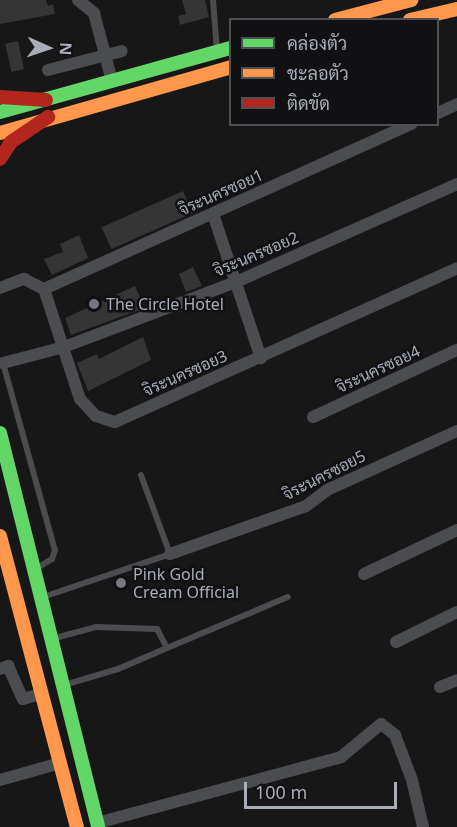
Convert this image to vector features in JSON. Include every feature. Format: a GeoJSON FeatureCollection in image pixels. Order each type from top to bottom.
{"type":"FeatureCollection","features":[{"type":"Feature","properties":{"kind":"main road"},"geometry":{"type":"LineString","coordinates":[[344,18],[411,0]]}},
{"type":"Feature","properties":{"kind":"main road"},"geometry":{"type":"LineString","coordinates":[[419,18],[457,9]]}},
{"type":"Feature","properties":{"kind":"main road"},"geometry":{"type":"LineString","coordinates":[[0,112],[224,50]]}},
{"type":"Feature","properties":{"kind":"main road"},"geometry":{"type":"LineString","coordinates":[[0,133],[48,117],[229,68]]}},
{"type":"Feature","properties":{"kind":"main road"},"geometry":{"type":"LineString","coordinates":[[0,98],[14,95],[46,100]]}},
{"type":"Feature","properties":{"kind":"main road"},"geometry":{"type":"LineString","coordinates":[[0,159],[11,142],[48,117]]}},
{"type":"Feature","properties":{"kind":"main road"},"geometry":{"type":"LineString","coordinates":[[0,433],[98,825]]}},
{"type":"Feature","properties":{"kind":"main road"},"geometry":{"type":"LineString","coordinates":[[0,536],[77,827]]}},
{"type":"Feature","properties":{"kind":"street"},"geometry":{"type":"LineString","coordinates":[[78,0],[94,13],[112,81]]}},
{"type":"Feature","properties":{"kind":"street"},"geometry":{"type":"LineString","coordinates":[[48,70],[122,51]]}},
{"type":"Feature","properties":{"kind":"street"},"geometry":{"type":"LineString","coordinates":[[439,113],[457,104]]}},
{"type":"Feature","properties":{"kind":"street","name":"จิระนครซอย1"},"geometry":{"type":"LineString","coordinates":[[44,289],[408,126]]}},
{"type":"Feature","properties":{"kind":"street","name":"จิระนครซอย2"},"geometry":{"type":"LineString","coordinates":[[3,363],[64,347],[236,282],[457,184]]}},
{"type":"Feature","properties":{"kind":"street"},"geometry":{"type":"LineString","coordinates":[[213,213],[261,358]]}},
{"type":"Feature","properties":{"kind":"street","name":"จิระนครซอย3"},"geometry":{"type":"LineString","coordinates":[[44,289],[80,399],[96,416],[115,422],[457,268]]}},
{"type":"Feature","properties":{"kind":"street"},"geometry":{"type":"LineString","coordinates":[[0,288],[24,279],[44,289]]}},
{"type":"Feature","properties":{"kind":"street","name":"จิระนครซอย4"},"geometry":{"type":"LineString","coordinates":[[313,417],[457,351]]}},
{"type":"Feature","properties":{"kind":"street","name":"จิระนครซอย5"},"geometry":{"type":"LineString","coordinates":[[170,554],[306,506],[327,490],[457,430]]}},
{"type":"Feature","properties":{"kind":"street"},"geometry":{"type":"LineString","coordinates":[[364,574],[457,530]]}},
{"type":"Feature","properties":{"kind":"street"},"geometry":{"type":"LineString","coordinates":[[396,642],[457,612]]}},
{"type":"Feature","properties":{"kind":"street"},"geometry":{"type":"LineString","coordinates":[[0,669],[8,666],[23,699],[41,694]]}},
{"type":"Feature","properties":{"kind":"street"},"geometry":{"type":"LineString","coordinates":[[440,687],[457,680]]}},
{"type":"Feature","properties":{"kind":"street"},"geometry":{"type":"LineString","coordinates":[[98,825],[341,757],[381,724],[395,735],[412,780],[423,827]]}},
{"type":"Feature","properties":{"kind":"street"},"geometry":{"type":"LineString","coordinates":[[0,780],[60,763]]}},
{"type":"Feature","properties":{"kind":"lane"},"geometry":{"type":"LineString","coordinates":[[213,0],[224,50]]}},
{"type":"Feature","properties":{"kind":"lane"},"geometry":{"type":"LineString","coordinates":[[3,363],[55,550],[52,559],[33,569]]}},
{"type":"Feature","properties":{"kind":"lane"},"geometry":{"type":"LineString","coordinates":[[40,598],[170,554],[141,475]]}},
{"type":"Feature","properties":{"kind":"lane"},"geometry":{"type":"LineString","coordinates":[[64,685],[167,648],[288,597]]}},
{"type":"Feature","properties":{"kind":"lane"},"geometry":{"type":"LineString","coordinates":[[51,639],[96,627],[157,629],[167,648]]}},
{"type":"Feature","properties":{"kind":"building"},"geometry":{"type":"Polygon","coordinates":[[[0,0],[46,0],[48,6],[53,4],[55,14],[0,24],[0,0]]]}},
{"type":"Feature","properties":{"kind":"building"},"geometry":{"type":"Polygon","coordinates":[[[182,0],[205,0],[209,17],[180,25],[178,16],[186,14],[182,0]]]}},
{"type":"Feature","properties":{"kind":"building"},"geometry":{"type":"Polygon","coordinates":[[[18,41],[24,69],[11,72],[5,44],[18,41]]]}},
{"type":"Feature","properties":{"kind":"building"},"geometry":{"type":"Polygon","coordinates":[[[183,191],[193,213],[111,249],[102,227],[183,191]]]}},
{"type":"Feature","properties":{"kind":"building"},"geometry":{"type":"Polygon","coordinates":[[[79,235],[88,258],[52,275],[44,259],[63,252],[60,244],[79,235]]]}},
{"type":"Feature","properties":{"kind":"building"},"geometry":{"type":"Polygon","coordinates":[[[193,267],[202,286],[186,292],[179,274],[193,267]]]}},
{"type":"Feature","properties":{"kind":"building"},"geometry":{"type":"Polygon","coordinates":[[[135,286],[145,308],[71,335],[65,318],[135,286]]]}},
{"type":"Feature","properties":{"kind":"building"},"geometry":{"type":"Polygon","coordinates":[[[143,337],[151,360],[88,391],[77,363],[97,354],[99,359],[143,337]]]}},
{"type":"Feature","properties":{"kind":"traffic: fast"},"geometry":{"type":"LineString","coordinates":[[0,112],[229,49]]}},
{"type":"Feature","properties":{"kind":"traffic: fast"},"geometry":{"type":"LineString","coordinates":[[0,433],[98,827]]}},
{"type":"Feature","properties":{"kind":"traffic: slow"},"geometry":{"type":"LineString","coordinates":[[343,18],[411,0]]}},
{"type":"Feature","properties":{"kind":"traffic: slow"},"geometry":{"type":"LineString","coordinates":[[419,18],[457,9]]}},
{"type":"Feature","properties":{"kind":"traffic: slow"},"geometry":{"type":"LineString","coordinates":[[0,133],[229,68]]}},
{"type":"Feature","properties":{"kind":"traffic: slow"},"geometry":{"type":"LineString","coordinates":[[0,536],[77,827]]}},
{"type":"Feature","properties":{"kind":"traffic: jam"},"geometry":{"type":"LineString","coordinates":[[0,97],[46,100]]}},
{"type":"Feature","properties":{"kind":"traffic: jam"},"geometry":{"type":"LineString","coordinates":[[0,159],[11,142],[48,117]]}},
{"type":"Feature","properties":{"kind":"place","name":"The Circle Hotel"},"geometry":{"type":"Point","coordinates":[94,304]}},
{"type":"Feature","properties":{"kind":"place","name":"Pink Gold Cream Official"},"geometry":{"type":"Point","coordinates":[121,583]}}]}
